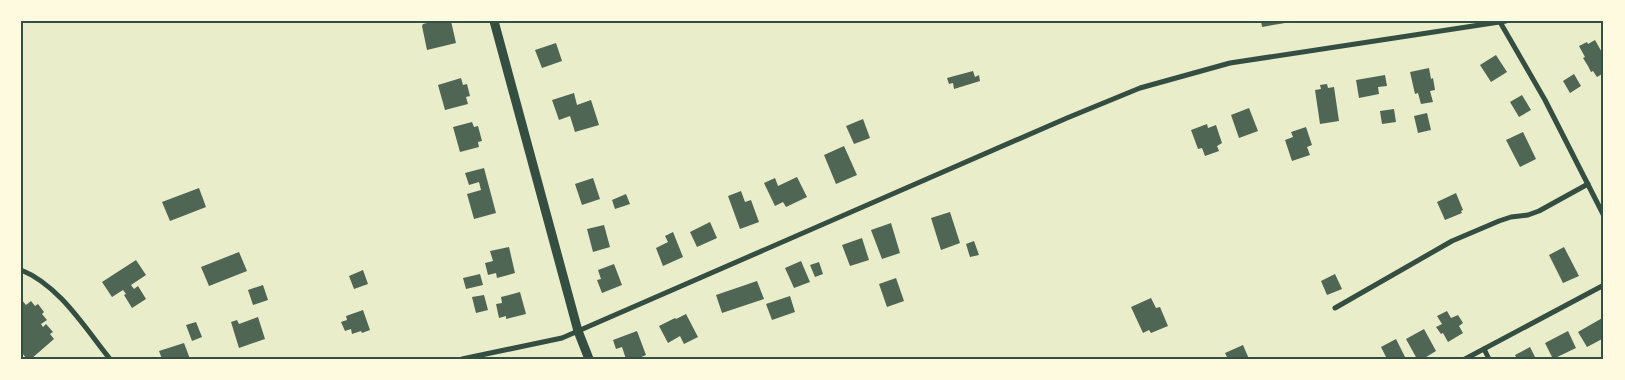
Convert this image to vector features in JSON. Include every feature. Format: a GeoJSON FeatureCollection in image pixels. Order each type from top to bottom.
{"type":"FeatureCollection","features":[{"type":"Feature","properties":{"kind":"street"},"geometry":{"type":"LineString","coordinates":[[494,21],[578,331],[589,359]]}},
{"type":"Feature","properties":{"kind":"street"},"geometry":{"type":"LineString","coordinates":[[462,359],[556,340],[1140,88],[1254,59],[1503,22],[1604,216]]}},
{"type":"Feature","properties":{"kind":"street"},"geometry":{"type":"LineString","coordinates":[[1335,308],[1459,238],[1498,221],[1539,211],[1588,184]]}},
{"type":"Feature","properties":{"kind":"street"},"geometry":{"type":"LineString","coordinates":[[21,270],[40,279],[52,288],[110,359]]}},
{"type":"Feature","properties":{"kind":"street"},"geometry":{"type":"LineString","coordinates":[[1465,359],[1604,285]]}},
{"type":"Feature","properties":{"kind":"street"},"geometry":{"type":"LineString","coordinates":[[1484,349],[1489,359]]}},
{"type":"Feature","properties":{"kind":"building"},"geometry":{"type":"Polygon","coordinates":[[[435,21],[451,21],[456,43],[427,50],[422,26],[423,24],[435,21]]]}},
{"type":"Feature","properties":{"kind":"building"},"geometry":{"type":"Polygon","coordinates":[[[1261,21],[1291,21],[1291,22],[1262,27],[1261,21]]]}},
{"type":"Feature","properties":{"kind":"building"},"geometry":{"type":"Polygon","coordinates":[[[1595,40],[1604,56],[1604,64],[1601,65],[1604,73],[1597,77],[1593,71],[1591,72],[1579,46],[1595,40]]]}},
{"type":"Feature","properties":{"kind":"building"},"geometry":{"type":"Polygon","coordinates":[[[556,43],[562,61],[542,68],[535,50],[556,43]]]}},
{"type":"Feature","properties":{"kind":"building"},"geometry":{"type":"Polygon","coordinates":[[[1496,55],[1507,72],[1491,82],[1480,65],[1496,55]]]}},
{"type":"Feature","properties":{"kind":"building"},"geometry":{"type":"Polygon","coordinates":[[[1429,68],[1435,90],[1430,91],[1433,102],[1421,104],[1418,93],[1415,94],[1410,72],[1429,68]]]}},
{"type":"Feature","properties":{"kind":"building"},"geometry":{"type":"Polygon","coordinates":[[[973,71],[975,77],[979,75],[980,81],[954,89],[953,83],[949,84],[947,78],[973,71]]]}},
{"type":"Feature","properties":{"kind":"building"},"geometry":{"type":"Polygon","coordinates":[[[1574,74],[1581,86],[1570,93],[1563,81],[1574,74]]]}},
{"type":"Feature","properties":{"kind":"building"},"geometry":{"type":"Polygon","coordinates":[[[1385,75],[1387,86],[1378,87],[1379,94],[1359,98],[1356,80],[1385,75]]]}},
{"type":"Feature","properties":{"kind":"building"},"geometry":{"type":"Polygon","coordinates":[[[461,78],[463,85],[467,84],[470,96],[466,97],[468,104],[445,110],[438,85],[461,78]]]}},
{"type":"Feature","properties":{"kind":"building"},"geometry":{"type":"Polygon","coordinates":[[[1327,84],[1328,88],[1334,87],[1339,121],[1320,124],[1315,90],[1321,89],[1320,85],[1327,84]]]}},
{"type":"Feature","properties":{"kind":"building"},"geometry":{"type":"Polygon","coordinates":[[[574,93],[577,105],[591,100],[599,125],[575,132],[570,116],[559,120],[552,100],[574,93]]]}},
{"type":"Feature","properties":{"kind":"building"},"geometry":{"type":"Polygon","coordinates":[[[1522,95],[1531,110],[1519,117],[1510,102],[1522,95]]]}},
{"type":"Feature","properties":{"kind":"building"},"geometry":{"type":"Polygon","coordinates":[[[1249,108],[1258,131],[1239,138],[1231,115],[1249,108]]]}},
{"type":"Feature","properties":{"kind":"building"},"geometry":{"type":"Polygon","coordinates":[[[1394,109],[1396,122],[1382,124],[1380,111],[1394,109]]]}},
{"type":"Feature","properties":{"kind":"building"},"geometry":{"type":"Polygon","coordinates":[[[1427,113],[1431,130],[1418,133],[1414,116],[1427,113]]]}},
{"type":"Feature","properties":{"kind":"building"},"geometry":{"type":"Polygon","coordinates":[[[863,119],[870,138],[854,144],[846,126],[863,119]]]}},
{"type":"Feature","properties":{"kind":"building"},"geometry":{"type":"Polygon","coordinates":[[[472,122],[474,127],[478,126],[482,141],[478,142],[479,147],[460,152],[453,127],[472,122]]]}},
{"type":"Feature","properties":{"kind":"building"},"geometry":{"type":"Polygon","coordinates":[[[1207,124],[1208,128],[1216,125],[1222,143],[1217,146],[1219,151],[1205,156],[1202,148],[1198,149],[1191,130],[1207,124]]]}},
{"type":"Feature","properties":{"kind":"building"},"geometry":{"type":"Polygon","coordinates":[[[1306,127],[1312,145],[1307,147],[1310,155],[1292,161],[1285,140],[1293,137],[1291,132],[1306,127]]]}},
{"type":"Feature","properties":{"kind":"building"},"geometry":{"type":"Polygon","coordinates":[[[1523,132],[1536,159],[1520,167],[1506,140],[1523,132]]]}},
{"type":"Feature","properties":{"kind":"building"},"geometry":{"type":"Polygon","coordinates":[[[844,146],[857,175],[836,184],[824,155],[844,146]]]}},
{"type":"Feature","properties":{"kind":"building"},"geometry":{"type":"Polygon","coordinates":[[[484,168],[496,213],[474,219],[467,194],[481,190],[479,182],[469,185],[465,173],[484,168]]]}},
{"type":"Feature","properties":{"kind":"building"},"geometry":{"type":"Polygon","coordinates":[[[797,177],[807,197],[786,207],[783,202],[775,206],[764,183],[775,178],[778,186],[797,177]]]}},
{"type":"Feature","properties":{"kind":"building"},"geometry":{"type":"Polygon","coordinates":[[[593,178],[600,199],[582,205],[575,184],[593,178]]]}},
{"type":"Feature","properties":{"kind":"building"},"geometry":{"type":"Polygon","coordinates":[[[199,188],[206,207],[170,221],[162,202],[199,188]]]}},
{"type":"Feature","properties":{"kind":"building"},"geometry":{"type":"Polygon","coordinates":[[[741,191],[745,202],[751,200],[759,222],[740,229],[728,196],[741,191]]]}},
{"type":"Feature","properties":{"kind":"building"},"geometry":{"type":"Polygon","coordinates":[[[1456,193],[1463,210],[1461,211],[1462,213],[1445,220],[1437,202],[1456,193]]]}},
{"type":"Feature","properties":{"kind":"building"},"geometry":{"type":"Polygon","coordinates":[[[626,194],[630,204],[615,209],[612,200],[626,194]]]}},
{"type":"Feature","properties":{"kind":"building"},"geometry":{"type":"Polygon","coordinates":[[[950,212],[960,243],[941,250],[931,218],[950,212]]]}},
{"type":"Feature","properties":{"kind":"building"},"geometry":{"type":"Polygon","coordinates":[[[710,222],[717,238],[697,247],[690,232],[710,222]]]}},
{"type":"Feature","properties":{"kind":"building"},"geometry":{"type":"Polygon","coordinates":[[[891,223],[900,253],[882,259],[871,230],[891,223]]]}},
{"type":"Feature","properties":{"kind":"building"},"geometry":{"type":"Polygon","coordinates":[[[604,225],[610,247],[593,252],[587,229],[604,225]]]}},
{"type":"Feature","properties":{"kind":"building"},"geometry":{"type":"Polygon","coordinates":[[[673,232],[683,257],[663,266],[656,248],[668,242],[665,236],[673,232]]]}},
{"type":"Feature","properties":{"kind":"building"},"geometry":{"type":"Polygon","coordinates":[[[862,238],[869,260],[850,266],[842,245],[862,238]]]}},
{"type":"Feature","properties":{"kind":"building"},"geometry":{"type":"Polygon","coordinates":[[[974,241],[979,255],[970,257],[966,244],[974,241]]]}},
{"type":"Feature","properties":{"kind":"building"},"geometry":{"type":"Polygon","coordinates":[[[509,247],[515,273],[497,278],[496,273],[488,275],[485,263],[493,261],[490,251],[509,247]]]}},
{"type":"Feature","properties":{"kind":"building"},"geometry":{"type":"Polygon","coordinates":[[[1564,247],[1579,276],[1563,283],[1549,255],[1564,247]]]}},
{"type":"Feature","properties":{"kind":"building"},"geometry":{"type":"Polygon","coordinates":[[[239,252],[247,271],[209,286],[201,267],[239,252]]]}},
{"type":"Feature","properties":{"kind":"building"},"geometry":{"type":"Polygon","coordinates":[[[136,260],[146,275],[131,285],[134,289],[138,286],[146,299],[132,308],[123,290],[112,297],[102,282],[136,260]]]}},
{"type":"Feature","properties":{"kind":"building"},"geometry":{"type":"Polygon","coordinates":[[[801,261],[810,282],[794,288],[785,268],[801,261]]]}},
{"type":"Feature","properties":{"kind":"building"},"geometry":{"type":"Polygon","coordinates":[[[819,262],[823,274],[815,277],[810,265],[819,262]]]}},
{"type":"Feature","properties":{"kind":"building"},"geometry":{"type":"Polygon","coordinates":[[[614,264],[622,285],[602,293],[597,280],[601,279],[598,270],[614,264]]]}},
{"type":"Feature","properties":{"kind":"building"},"geometry":{"type":"Polygon","coordinates":[[[363,270],[368,284],[354,289],[349,276],[363,270]]]}},
{"type":"Feature","properties":{"kind":"building"},"geometry":{"type":"Polygon","coordinates":[[[480,274],[483,285],[466,289],[463,278],[480,274]]]}},
{"type":"Feature","properties":{"kind":"building"},"geometry":{"type":"Polygon","coordinates":[[[1335,274],[1342,289],[1327,295],[1321,281],[1335,274]]]}},
{"type":"Feature","properties":{"kind":"building"},"geometry":{"type":"Polygon","coordinates":[[[896,278],[904,301],[887,307],[879,284],[896,278]]]}},
{"type":"Feature","properties":{"kind":"building"},"geometry":{"type":"Polygon","coordinates":[[[757,281],[764,299],[722,313],[716,295],[757,281]]]}},
{"type":"Feature","properties":{"kind":"building"},"geometry":{"type":"Polygon","coordinates":[[[263,285],[268,300],[253,305],[248,290],[263,285]]]}},
{"type":"Feature","properties":{"kind":"building"},"geometry":{"type":"Polygon","coordinates":[[[520,292],[526,314],[506,319],[506,316],[499,318],[496,304],[502,303],[501,297],[520,292]]]}},
{"type":"Feature","properties":{"kind":"building"},"geometry":{"type":"Polygon","coordinates":[[[484,295],[488,310],[476,313],[472,297],[484,295]]]}},
{"type":"Feature","properties":{"kind":"building"},"geometry":{"type":"Polygon","coordinates":[[[790,296],[795,312],[772,320],[766,304],[790,296]]]}},
{"type":"Feature","properties":{"kind":"building"},"geometry":{"type":"Polygon","coordinates":[[[1151,298],[1156,308],[1160,307],[1168,326],[1151,333],[1149,330],[1143,333],[1131,307],[1151,298]]]}},
{"type":"Feature","properties":{"kind":"building"},"geometry":{"type":"Polygon","coordinates":[[[21,299],[26,305],[31,301],[35,306],[38,304],[47,320],[41,324],[43,327],[46,324],[53,332],[50,334],[54,339],[31,359],[27,359],[21,352],[21,299]]]}},
{"type":"Feature","properties":{"kind":"building"},"geometry":{"type":"Polygon","coordinates":[[[363,310],[370,330],[352,334],[351,329],[345,331],[341,322],[347,320],[346,316],[363,310]]]}},
{"type":"Feature","properties":{"kind":"building"},"geometry":{"type":"Polygon","coordinates":[[[1447,311],[1451,318],[1458,315],[1463,323],[1459,326],[1463,333],[1448,342],[1443,333],[1441,334],[1436,327],[1442,324],[1437,316],[1447,311]]]}},
{"type":"Feature","properties":{"kind":"building"},"geometry":{"type":"Polygon","coordinates":[[[686,314],[698,337],[684,344],[680,336],[668,343],[659,326],[686,314]]]}},
{"type":"Feature","properties":{"kind":"building"},"geometry":{"type":"Polygon","coordinates":[[[258,317],[265,339],[239,348],[231,322],[237,320],[239,324],[258,317]]]}},
{"type":"Feature","properties":{"kind":"building"},"geometry":{"type":"Polygon","coordinates":[[[1604,317],[1604,338],[1587,347],[1578,332],[1604,317]]]}},
{"type":"Feature","properties":{"kind":"building"},"geometry":{"type":"Polygon","coordinates":[[[196,322],[202,337],[192,341],[186,325],[196,322]]]}},
{"type":"Feature","properties":{"kind":"building"},"geometry":{"type":"Polygon","coordinates":[[[1424,329],[1436,351],[1423,359],[1417,359],[1406,339],[1424,329]]]}},
{"type":"Feature","properties":{"kind":"building"},"geometry":{"type":"Polygon","coordinates":[[[637,331],[646,355],[637,359],[626,359],[622,347],[616,349],[613,340],[637,331]]]}},
{"type":"Feature","properties":{"kind":"building"},"geometry":{"type":"Polygon","coordinates":[[[1568,331],[1576,348],[1553,359],[1545,343],[1568,331]]]}},
{"type":"Feature","properties":{"kind":"building"},"geometry":{"type":"Polygon","coordinates":[[[1396,339],[1406,359],[1387,359],[1381,347],[1396,339]]]}},
{"type":"Feature","properties":{"kind":"building"},"geometry":{"type":"Polygon","coordinates":[[[184,343],[190,359],[162,359],[159,351],[184,343]]]}},
{"type":"Feature","properties":{"kind":"building"},"geometry":{"type":"Polygon","coordinates":[[[1243,345],[1249,359],[1228,359],[1225,353],[1243,345]]]}},
{"type":"Feature","properties":{"kind":"building"},"geometry":{"type":"Polygon","coordinates":[[[1530,347],[1536,359],[1517,359],[1515,355],[1530,347]]]}}]}
